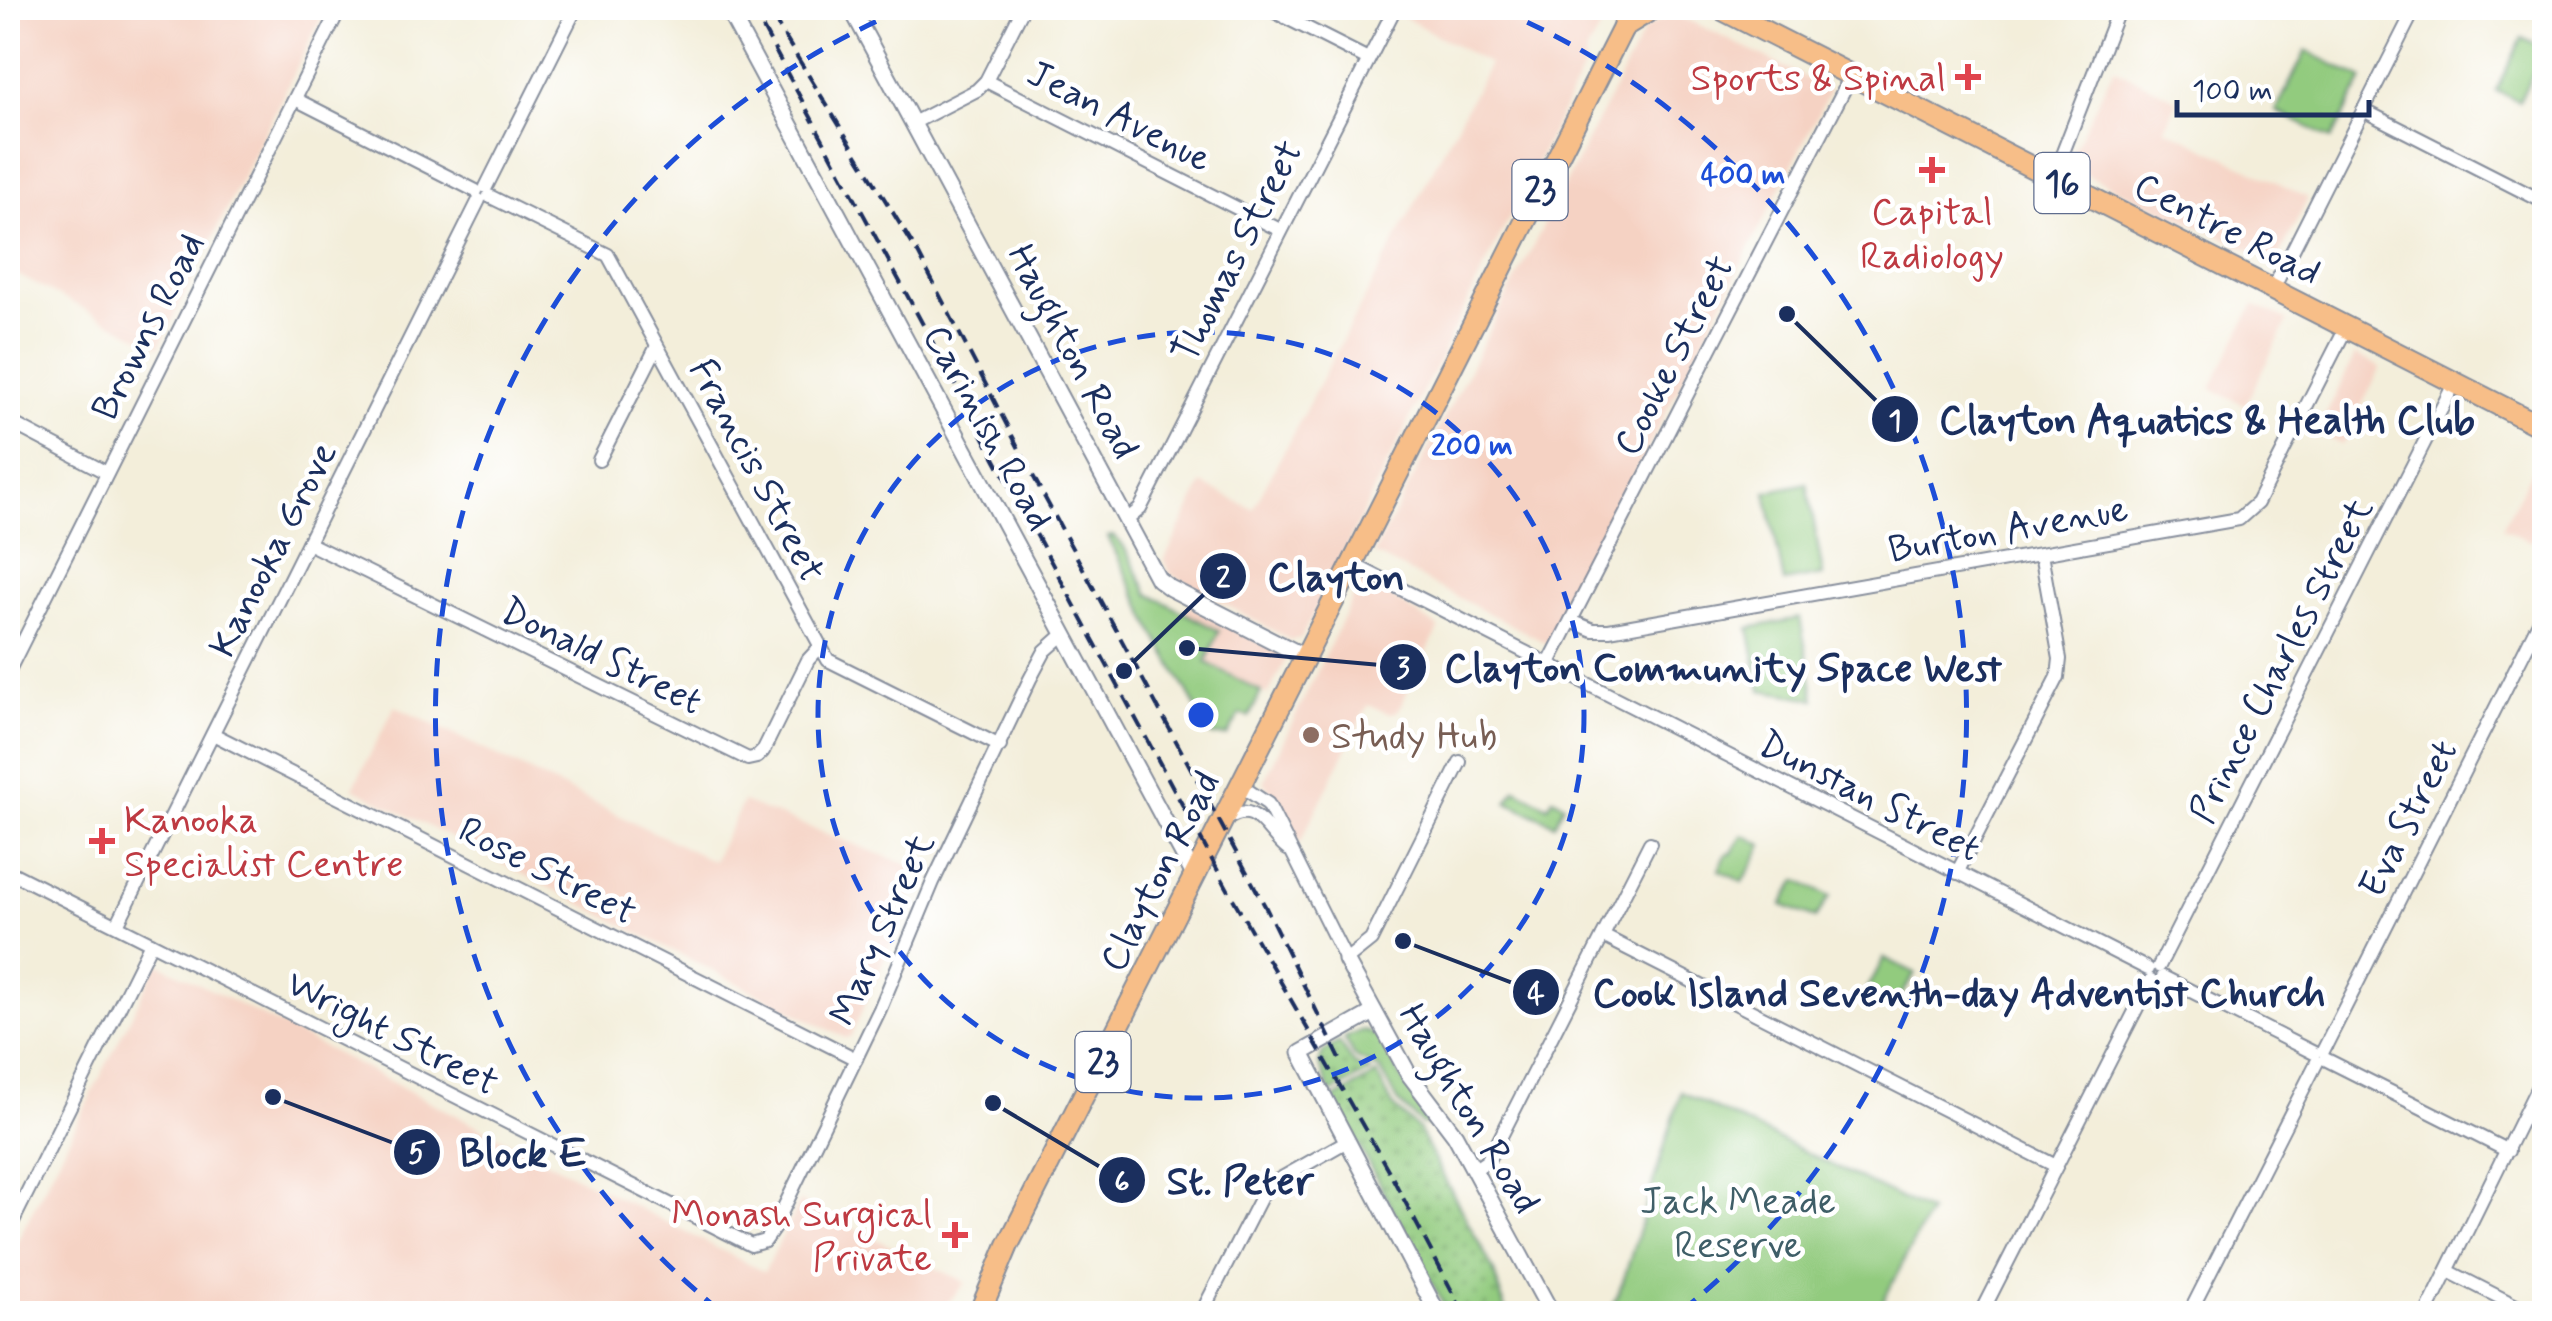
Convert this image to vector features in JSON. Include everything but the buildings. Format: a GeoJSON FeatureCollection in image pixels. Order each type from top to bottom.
{"type":"FeatureCollection","features":[{"type":"Feature","properties":{"kind":"main road","name":"Clayton Road"},"geometry":{"type":"LineString","coordinates":[[968,1314],[990,1282],[1241,786],[1621,18],[1633,8]]}},
{"type":"Feature","properties":{"kind":"main road"},"geometry":{"type":"LineString","coordinates":[[1621,18],[1654,8]]}},
{"type":"Feature","properties":{"kind":"main road","name":"Centre Road"},"geometry":{"type":"LineString","coordinates":[[1720,8],[2544,428]]}},
{"type":"Feature","properties":{"kind":"main road","name":"Clayton Road"},"geometry":{"type":"LineString","coordinates":[[979,1314],[990,1282]]}},
{"type":"Feature","properties":{"kind":"street","name":"Browns Road"},"geometry":{"type":"LineString","coordinates":[[8,672],[340,8]]}},
{"type":"Feature","properties":{"kind":"street","name":"Kanooka Grove"},"geometry":{"type":"LineString","coordinates":[[117,925],[576,8]]}},
{"type":"Feature","properties":{"kind":"street","name":"Carinish Road"},"geometry":{"type":"LineString","coordinates":[[727,8],[1195,877]]}},
{"type":"Feature","properties":{"kind":"street","name":"Haughton Road"},"geometry":{"type":"LineString","coordinates":[[851,8],[1152,570],[1170,588],[1305,657]]}},
{"type":"Feature","properties":{"kind":"street"},"geometry":{"type":"LineString","coordinates":[[914,124],[977,90],[986,81],[1023,8]]}},
{"type":"Feature","properties":{"kind":"street"},"geometry":{"type":"LineString","coordinates":[[1267,8],[1368,59]]}},
{"type":"Feature","properties":{"kind":"street","name":"Thomas Street"},"geometry":{"type":"LineString","coordinates":[[1128,519],[1140,509],[1394,8]]}},
{"type":"Feature","properties":{"kind":"street"},"geometry":{"type":"LineString","coordinates":[[2053,178],[2119,8]]}},
{"type":"Feature","properties":{"kind":"street"},"geometry":{"type":"LineString","coordinates":[[2272,290],[2414,8]]}},
{"type":"Feature","properties":{"kind":"street","name":"Cooke Street"},"geometry":{"type":"LineString","coordinates":[[1549,663],[1850,76]]}},
{"type":"Feature","properties":{"kind":"street","name":"Jean Avenue"},"geometry":{"type":"LineString","coordinates":[[986,81],[1280,230]]}},
{"type":"Feature","properties":{"kind":"street","name":"Francis Street"},"geometry":{"type":"LineString","coordinates":[[295,99],[608,255],[828,660],[1000,746]]}},
{"type":"Feature","properties":{"kind":"street"},"geometry":{"type":"LineString","coordinates":[[2363,110],[2544,202]]}},
{"type":"Feature","properties":{"kind":"street","name":"Burton Avenue"},"geometry":{"type":"LineString","coordinates":[[1572,621],[1592,630],[1609,630],[2239,519],[2258,503],[2346,328]]}},
{"type":"Feature","properties":{"kind":"street"},"geometry":{"type":"LineString","coordinates":[[599,460],[657,346]]}},
{"type":"Feature","properties":{"kind":"street","name":"Prince Charles Street"},"geometry":{"type":"LineString","coordinates":[[1981,1314],[2455,382]]}},
{"type":"Feature","properties":{"kind":"street"},"geometry":{"type":"LineString","coordinates":[[8,421],[107,473]]}},
{"type":"Feature","properties":{"kind":"street","name":"Donald Street"},"geometry":{"type":"LineString","coordinates":[[308,543],[748,758],[757,757],[764,750],[808,660],[820,647]]}},
{"type":"Feature","properties":{"kind":"street"},"geometry":{"type":"LineString","coordinates":[[1957,873],[2058,676],[2060,659],[2041,554]]}},
{"type":"Feature","properties":{"kind":"street","name":"Dunstan Street"},"geometry":{"type":"LineString","coordinates":[[1352,564],[2508,1151]]}},
{"type":"Feature","properties":{"kind":"street","name":"Eva Street"},"geometry":{"type":"LineString","coordinates":[[2189,1314],[2544,612]]}},
{"type":"Feature","properties":{"kind":"street","name":"Mary Street"},"geometry":{"type":"LineString","coordinates":[[751,1245],[765,1240],[774,1228],[856,1059],[933,882],[1046,651],[1064,634]]}},
{"type":"Feature","properties":{"kind":"street","name":"Rose Street"},"geometry":{"type":"LineString","coordinates":[[213,734],[856,1059]]}},
{"type":"Feature","properties":{"kind":"street"},"geometry":{"type":"LineString","coordinates":[[1346,960],[1371,940],[1460,762]]}},
{"type":"Feature","properties":{"kind":"street","name":"Haughton Road"},"geometry":{"type":"LineString","coordinates":[[1241,786],[1268,804],[1374,1012],[1408,1073],[1450,1127],[1552,1314]]}},
{"type":"Feature","properties":{"kind":"street"},"geometry":{"type":"LineString","coordinates":[[1220,825],[1240,812],[1253,813],[1275,840],[1289,850]]}},
{"type":"Feature","properties":{"kind":"street"},"geometry":{"type":"LineString","coordinates":[[1474,1170],[1487,1161],[1495,1148],[1650,843]]}},
{"type":"Feature","properties":{"kind":"street","name":"Wright Street"},"geometry":{"type":"LineString","coordinates":[[8,871],[751,1245]]}},
{"type":"Feature","properties":{"kind":"street"},"geometry":{"type":"LineString","coordinates":[[1602,936],[2056,1166]]}},
{"type":"Feature","properties":{"kind":"street"},"geometry":{"type":"LineString","coordinates":[[8,1231],[150,943]]}},
{"type":"Feature","properties":{"kind":"street"},"geometry":{"type":"LineString","coordinates":[[1374,1012],[1301,1053],[1438,1314]]}},
{"type":"Feature","properties":{"kind":"street"},"geometry":{"type":"LineString","coordinates":[[2426,1314],[2544,1074]]}},
{"type":"Feature","properties":{"kind":"street"},"geometry":{"type":"LineString","coordinates":[[1201,1314],[1266,1186],[1348,1142]]}},
{"type":"Feature","properties":{"kind":"street"},"geometry":{"type":"LineString","coordinates":[[2448,1271],[2532,1314]]}},
{"type":"Feature","properties":{"kind":"shaded area"},"geometry":{"type":"Polygon","coordinates":[[[8,8],[326,8],[159,347],[8,270],[8,8]]]}},
{"type":"Feature","properties":{"kind":"shaded area"},"geometry":{"type":"Polygon","coordinates":[[[1387,8],[1608,8],[1608,14],[1301,638],[1290,640],[1169,573],[1164,561],[1202,484],[1253,509],[1489,64],[1387,8]]]}},
{"type":"Feature","properties":{"kind":"shaded area"},"geometry":{"type":"Polygon","coordinates":[[[1670,15],[1689,20],[1830,90],[1548,644],[1374,554],[1645,29],[1670,15]]]}},
{"type":"Feature","properties":{"kind":"shaded area"},"geometry":{"type":"Polygon","coordinates":[[[2114,68],[2178,100],[2165,128],[2308,198],[2277,262],[2066,166],[2114,68]]]}},
{"type":"Feature","properties":{"kind":"shaded area"},"geometry":{"type":"Polygon","coordinates":[[[2254,304],[2288,321],[2245,405],[2211,388],[2254,304]]]}},
{"type":"Feature","properties":{"kind":"shaded area"},"geometry":{"type":"Polygon","coordinates":[[[2355,355],[2381,367],[2342,445],[2317,433],[2355,355]]]}},
{"type":"Feature","properties":{"kind":"shaded area"},"geometry":{"type":"Polygon","coordinates":[[[2543,448],[2544,514],[2531,542],[2502,528],[2543,448]]]}},
{"type":"Feature","properties":{"kind":"shaded area"},"geometry":{"type":"Polygon","coordinates":[[[1362,579],[1439,628],[1398,711],[1390,714],[1368,705],[1300,843],[1264,781],[1362,579]]]}},
{"type":"Feature","properties":{"kind":"shaded area"},"geometry":{"type":"Polygon","coordinates":[[[1188,605],[1287,657],[1268,695],[1205,662],[1183,613],[1188,605]]]}},
{"type":"Feature","properties":{"kind":"shaded area"},"geometry":{"type":"Polygon","coordinates":[[[395,706],[713,861],[743,802],[922,870],[851,1036],[845,1038],[353,788],[395,706]]]}},
{"type":"Feature","properties":{"kind":"shaded area"},"geometry":{"type":"Polygon","coordinates":[[[158,963],[764,1272],[800,1202],[966,1283],[937,1314],[8,1313],[8,1259],[158,963]]]}},
{"type":"Feature","properties":{"kind":"green space"},"geometry":{"type":"Polygon","coordinates":[[[2522,38],[2544,48],[2544,52],[2519,101],[2496,91],[2522,38]]]}},
{"type":"Feature","properties":{"kind":"green space"},"geometry":{"type":"Polygon","coordinates":[[[2306,51],[2363,79],[2332,139],[2276,111],[2306,51]]]}},
{"type":"Feature","properties":{"kind":"green space"},"geometry":{"type":"Polygon","coordinates":[[[1807,483],[1823,575],[1784,582],[1766,492],[1807,483]]]}},
{"type":"Feature","properties":{"kind":"green space"},"geometry":{"type":"Polygon","coordinates":[[[1113,536],[1123,545],[1149,594],[1219,631],[1206,662],[1261,692],[1249,717],[1240,714],[1227,736],[1212,736],[1155,634],[1108,537],[1113,536]]]}},
{"type":"Feature","properties":{"kind":"green space"},"geometry":{"type":"Polygon","coordinates":[[[1800,618],[1815,699],[1761,690],[1749,628],[1800,618]]]}},
{"type":"Feature","properties":{"kind":"green space"},"geometry":{"type":"Polygon","coordinates":[[[1516,789],[1548,806],[1553,798],[1564,804],[1555,824],[1507,802],[1516,789]]]}},
{"type":"Feature","properties":{"kind":"green space"},"geometry":{"type":"Polygon","coordinates":[[[1743,835],[1763,845],[1743,882],[1719,870],[1727,853],[1731,854],[1743,835]]]}},
{"type":"Feature","properties":{"kind":"green space"},"geometry":{"type":"Polygon","coordinates":[[[1797,880],[1830,897],[1815,918],[1782,905],[1797,880]]]}},
{"type":"Feature","properties":{"kind":"green space"},"geometry":{"type":"Polygon","coordinates":[[[1884,958],[1915,973],[1896,1005],[1867,990],[1884,958]]]}},
{"type":"Feature","properties":{"kind":"green space"},"geometry":{"type":"Polygon","coordinates":[[[1362,1030],[1378,1036],[1406,1086],[1444,1129],[1422,1124],[1399,1103],[1381,1070],[1355,1057],[1344,1038],[1362,1030]]]}},
{"type":"Feature","properties":{"kind":"green space"},"geometry":{"type":"Polygon","coordinates":[[[1339,1042],[1355,1065],[1371,1071],[1330,1092],[1319,1064],[1323,1052],[1339,1042]]]}},
{"type":"Feature","properties":{"kind":"green space"},"geometry":{"type":"Polygon","coordinates":[[[1377,1074],[1393,1106],[1418,1129],[1493,1269],[1506,1313],[1448,1313],[1334,1099],[1377,1074]]]}},
{"type":"Feature","properties":{"kind":"green space","name":"Jack Meade Reserve"},"geometry":{"type":"Polygon","coordinates":[[[1681,1092],[1929,1212],[1877,1313],[1609,1313],[1623,1282],[1681,1092]]]}},
{"type":"Feature","properties":{"kind":"railway"},"geometry":{"type":"LineString","coordinates":[[752,8],[1231,895],[1391,1175],[1464,1314]]}},
{"type":"Feature","properties":{"kind":"railway"},"geometry":{"type":"LineString","coordinates":[[772,16],[919,255],[1265,906],[1341,1061]]}},
{"type":"Feature","properties":{"kind":"place","name":"Sports & Spinal"},"geometry":{"type":"Point","coordinates":[1968,77]}},
{"type":"Feature","properties":{"kind":"place","name":"Capital Radiology"},"geometry":{"type":"Point","coordinates":[1932,170]}},
{"type":"Feature","properties":{"kind":"place","name":"Clayton Aquatics & Health Club"},"geometry":{"type":"Point","coordinates":[1787,314]}},
{"type":"Feature","properties":{"kind":"place","name":"Clayton Community Space West"},"geometry":{"type":"Point","coordinates":[1187,648]}},
{"type":"Feature","properties":{"kind":"place","name":"Clayton"},"geometry":{"type":"Point","coordinates":[1124,671]}},
{"type":"Feature","properties":{"kind":"place","name":"Study Hub"},"geometry":{"type":"Point","coordinates":[1311,735]}},
{"type":"Feature","properties":{"kind":"place","name":"Kanooka Specialist Centre"},"geometry":{"type":"Point","coordinates":[102,841]}},
{"type":"Feature","properties":{"kind":"place","name":"Cook Island Seventh-day Adventist Church"},"geometry":{"type":"Point","coordinates":[1403,941]}},
{"type":"Feature","properties":{"kind":"place","name":"Block E"},"geometry":{"type":"Point","coordinates":[273,1097]}},
{"type":"Feature","properties":{"kind":"place","name":"St. Peter"},"geometry":{"type":"Point","coordinates":[993,1103]}},
{"type":"Feature","properties":{"kind":"place","name":"Monash Surgical Private"},"geometry":{"type":"Point","coordinates":[955,1235]}}]}
